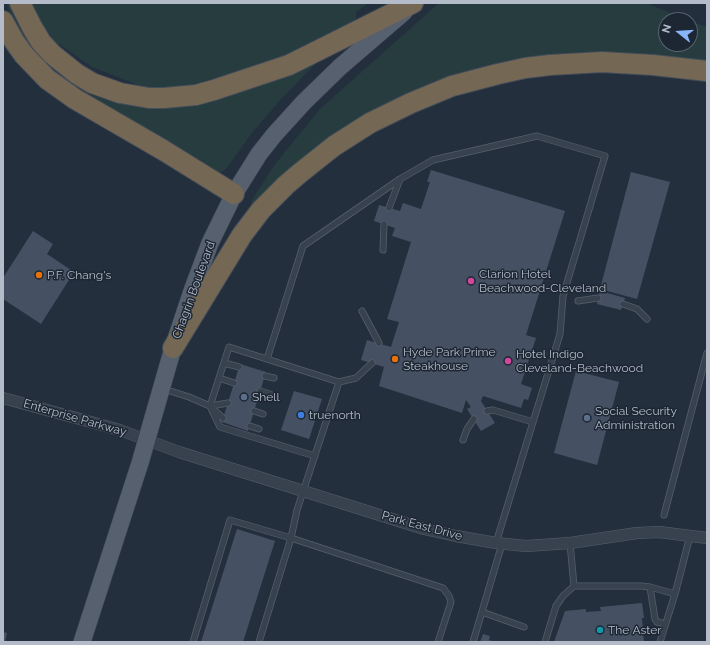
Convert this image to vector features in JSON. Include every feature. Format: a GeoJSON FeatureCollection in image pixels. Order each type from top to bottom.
{"type":"FeatureCollection","features":[{"type":"Feature","properties":{"kind":"highway"},"geometry":{"type":"LineString","coordinates":[[20,3],[41,42],[52,54],[77,74],[92,83],[120,93],[149,98],[164,98],[196,95],[289,65],[414,3]]}},
{"type":"Feature","properties":{"kind":"highway"},"geometry":{"type":"LineString","coordinates":[[3,21],[24,55],[46,79],[75,99],[163,150],[234,194]]}},
{"type":"Feature","properties":{"kind":"highway"},"geometry":{"type":"LineString","coordinates":[[173,348],[242,236],[261,210],[300,173],[334,146],[370,123],[411,103],[452,86],[525,68],[602,62],[654,65],[707,71]]}},
{"type":"Feature","properties":{"kind":"main road","name":"Chagrin Boulevard"},"geometry":{"type":"LineString","coordinates":[[82,642],[146,440],[173,348],[200,268],[210,243],[234,194],[274,135],[304,102],[340,67],[414,3]]}},
{"type":"Feature","properties":{"kind":"street","name":"Enterprise Parkway"},"geometry":{"type":"LineString","coordinates":[[3,398],[120,430],[146,440]]}},
{"type":"Feature","properties":{"kind":"street","name":"Park East Drive"},"geometry":{"type":"LineString","coordinates":[[146,440],[424,529],[499,544],[526,546],[570,543],[637,533],[659,532],[707,538]]}},
{"type":"Feature","properties":{"kind":"lane"},"geometry":{"type":"LineString","coordinates":[[267,359],[303,246],[400,179],[432,160],[537,136],[605,156],[563,296],[560,334],[533,422],[473,642]]}},
{"type":"Feature","properties":{"kind":"lane"},"geometry":{"type":"LineString","coordinates":[[389,208],[400,179]]}},
{"type":"Feature","properties":{"kind":"lane"},"geometry":{"type":"LineString","coordinates":[[383,250],[384,224]]}},
{"type":"Feature","properties":{"kind":"lane"},"geometry":{"type":"LineString","coordinates":[[578,301],[598,298]]}},
{"type":"Feature","properties":{"kind":"lane"},"geometry":{"type":"LineString","coordinates":[[623,304],[637,309],[647,319]]}},
{"type":"Feature","properties":{"kind":"lane"},"geometry":{"type":"LineString","coordinates":[[362,311],[379,343]]}},
{"type":"Feature","properties":{"kind":"lane"},"geometry":{"type":"LineString","coordinates":[[315,456],[220,427],[210,406],[229,347],[339,382],[356,378],[372,363]]}},
{"type":"Feature","properties":{"kind":"lane"},"geometry":{"type":"LineString","coordinates":[[664,515],[707,353]]}},
{"type":"Feature","properties":{"kind":"lane"},"geometry":{"type":"LineString","coordinates":[[224,363],[239,367]]}},
{"type":"Feature","properties":{"kind":"lane"},"geometry":{"type":"LineString","coordinates":[[265,376],[274,378]]}},
{"type":"Feature","properties":{"kind":"lane"},"geometry":{"type":"LineString","coordinates":[[219,378],[234,383]]}},
{"type":"Feature","properties":{"kind":"lane"},"geometry":{"type":"LineString","coordinates":[[259,642],[304,491],[339,382]]}},
{"type":"Feature","properties":{"kind":"lane"},"geometry":{"type":"LineString","coordinates":[[161,389],[189,397],[210,406],[223,418]]}},
{"type":"Feature","properties":{"kind":"lane"},"geometry":{"type":"LineString","coordinates":[[260,391],[270,394]]}},
{"type":"Feature","properties":{"kind":"lane"},"geometry":{"type":"LineString","coordinates":[[210,406],[228,403]]}},
{"type":"Feature","properties":{"kind":"lane"},"geometry":{"type":"LineString","coordinates":[[487,411],[493,410],[533,422]]}},
{"type":"Feature","properties":{"kind":"lane"},"geometry":{"type":"LineString","coordinates":[[254,411],[263,414]]}},
{"type":"Feature","properties":{"kind":"lane"},"geometry":{"type":"LineString","coordinates":[[463,440],[467,428],[474,419]]}},
{"type":"Feature","properties":{"kind":"lane"},"geometry":{"type":"LineString","coordinates":[[250,426],[259,429]]}},
{"type":"Feature","properties":{"kind":"lane"},"geometry":{"type":"LineString","coordinates":[[193,642],[230,520],[291,538],[443,588],[449,596],[451,602],[438,642]]}},
{"type":"Feature","properties":{"kind":"lane"},"geometry":{"type":"LineString","coordinates":[[660,642],[675,594],[690,536]]}},
{"type":"Feature","properties":{"kind":"lane"},"geometry":{"type":"LineString","coordinates":[[570,543],[574,586]]}},
{"type":"Feature","properties":{"kind":"lane"},"geometry":{"type":"LineString","coordinates":[[545,642],[556,606],[563,596],[574,586],[650,587],[675,594]]}},
{"type":"Feature","properties":{"kind":"lane"},"geometry":{"type":"LineString","coordinates":[[650,587],[655,619],[657,622],[665,624]]}},
{"type":"Feature","properties":{"kind":"lane"},"geometry":{"type":"LineString","coordinates":[[482,612],[524,627]]}},
{"type":"Feature","properties":{"kind":"green space"},"geometry":{"type":"Polygon","coordinates":[[[6,3],[13,3],[28,31],[128,103],[319,60],[282,98],[252,133],[226,169],[222,172],[217,172],[211,170],[205,163],[78,90],[49,68],[29,46],[15,23],[6,3]]]}},
{"type":"Feature","properties":{"kind":"green space"},"geometry":{"type":"Polygon","coordinates":[[[28,3],[369,3],[356,12],[356,19],[310,48],[271,60],[212,85],[176,91],[143,87],[92,67],[56,42],[33,14],[28,3]]]}},
{"type":"Feature","properties":{"kind":"green space"},"geometry":{"type":"Polygon","coordinates":[[[439,3],[646,3],[668,12],[658,12],[658,52],[698,52],[698,24],[707,27],[707,64],[629,56],[415,92],[249,211],[253,198],[276,163],[320,109],[439,3]]]}},
{"type":"Feature","properties":{"kind":"building","name":"Clarion Hotel Beachwood-Cleveland"},"geometry":{"type":"Polygon","coordinates":[[[431,170],[565,211],[526,335],[536,338],[521,384],[532,388],[528,400],[524,399],[521,408],[483,396],[481,401],[495,423],[481,431],[467,409],[471,407],[466,400],[462,413],[379,386],[384,367],[361,360],[367,340],[391,347],[399,322],[387,319],[411,242],[392,236],[395,228],[374,221],[379,205],[400,211],[403,203],[421,209],[430,182],[427,182],[431,170]]]}},
{"type":"Feature","properties":{"kind":"building"},"geometry":{"type":"Polygon","coordinates":[[[631,172],[670,182],[637,299],[600,289],[631,172]]]}},
{"type":"Feature","properties":{"kind":"building","name":"P.F. Chang's"},"geometry":{"type":"Polygon","coordinates":[[[33,231],[53,244],[47,254],[74,272],[41,324],[3,299],[3,278],[33,231]]]}},
{"type":"Feature","properties":{"kind":"building"},"geometry":{"type":"Polygon","coordinates":[[[600,291],[625,298],[621,310],[597,304],[600,291]]]}},
{"type":"Feature","properties":{"kind":"building","name":"Shell"},"geometry":{"type":"Polygon","coordinates":[[[240,364],[266,372],[248,431],[222,422],[240,364]]]}},
{"type":"Feature","properties":{"kind":"building","name":"Social Security Administration"},"geometry":{"type":"Polygon","coordinates":[[[576,371],[619,382],[597,465],[554,453],[576,371]]]}},
{"type":"Feature","properties":{"kind":"building","name":"truenorth"},"geometry":{"type":"Polygon","coordinates":[[[294,391],[322,399],[309,439],[281,430],[294,391]]]}},
{"type":"Feature","properties":{"kind":"building"},"geometry":{"type":"Polygon","coordinates":[[[237,529],[275,541],[243,642],[201,642],[237,529]]]}},
{"type":"Feature","properties":{"kind":"building","name":"The Aster"},"geometry":{"type":"Polygon","coordinates":[[[642,603],[644,618],[642,618],[644,642],[554,642],[565,611],[586,609],[586,612],[601,611],[600,607],[642,603]]]}},
{"type":"Feature","properties":{"kind":"building"},"geometry":{"type":"Polygon","coordinates":[[[3,632],[7,633],[5,642],[3,642],[3,632]]]}},
{"type":"Feature","properties":{"kind":"building"},"geometry":{"type":"Polygon","coordinates":[[[483,634],[490,636],[489,640],[495,642],[480,642],[483,634]]]}},
{"type":"Feature","properties":{"kind":"place","name":"P.F. Chang's"},"geometry":{"type":"Point","coordinates":[39,275]}},
{"type":"Feature","properties":{"kind":"place","name":"Clarion Hotel Beachwood-Cleveland"},"geometry":{"type":"Point","coordinates":[471,281]}},
{"type":"Feature","properties":{"kind":"place","name":"Hyde Park Prime Steakhouse"},"geometry":{"type":"Point","coordinates":[395,359]}},
{"type":"Feature","properties":{"kind":"place","name":"Hotel Indigo Cleveland-Beachwood"},"geometry":{"type":"Point","coordinates":[508,361]}},
{"type":"Feature","properties":{"kind":"place","name":"Shell"},"geometry":{"type":"Point","coordinates":[244,397]}},
{"type":"Feature","properties":{"kind":"place","name":"truenorth"},"geometry":{"type":"Point","coordinates":[301,415]}},
{"type":"Feature","properties":{"kind":"place","name":"Social Security Administration"},"geometry":{"type":"Point","coordinates":[587,418]}},
{"type":"Feature","properties":{"kind":"place","name":"The Aster"},"geometry":{"type":"Point","coordinates":[600,630]}}]}
